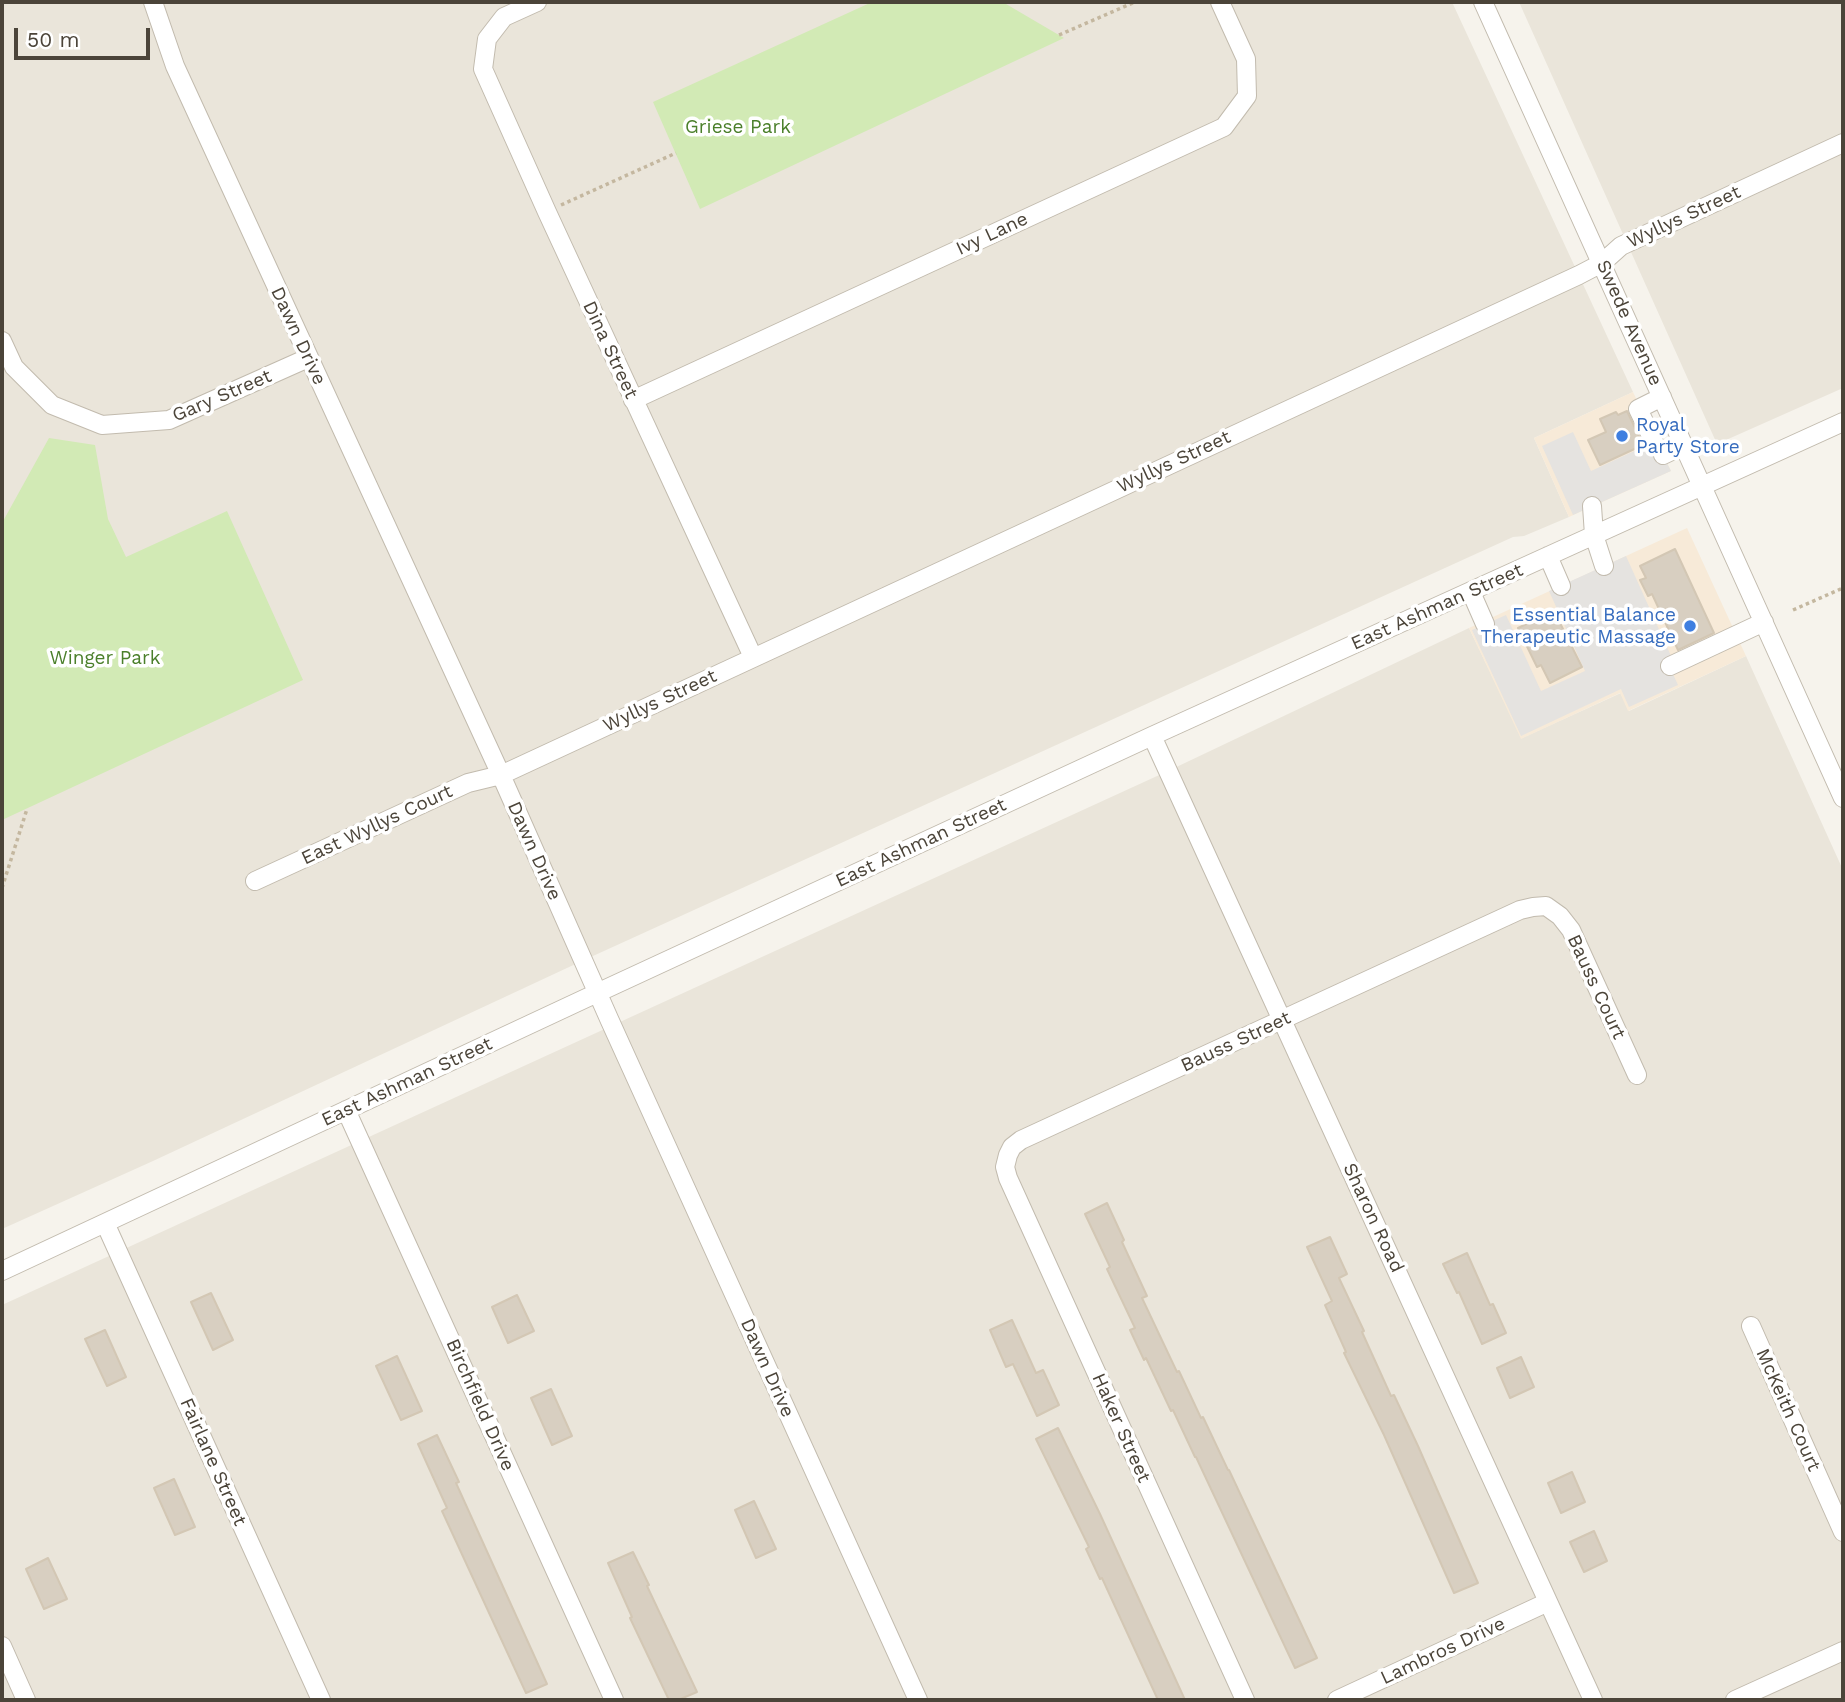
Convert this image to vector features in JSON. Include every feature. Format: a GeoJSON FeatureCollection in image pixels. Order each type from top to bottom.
{"type":"FeatureCollection","features":[{"type":"Feature","properties":{"kind":"street","name":"Dawn Drive"},"geometry":{"type":"LineString","coordinates":[[153,2],[175,66],[501,775],[918,1700]]}},
{"type":"Feature","properties":{"kind":"street","name":"Dina Street"},"geometry":{"type":"LineString","coordinates":[[537,2],[504,17],[487,39],[483,69],[753,657]]}},
{"type":"Feature","properties":{"kind":"street","name":"Ivy Lane"},"geometry":{"type":"LineString","coordinates":[[633,400],[1224,127],[1247,96],[1246,60],[1220,2]]}},
{"type":"Feature","properties":{"kind":"street","name":"Swede Avenue"},"geometry":{"type":"LineString","coordinates":[[1483,2],[1843,797]]}},
{"type":"Feature","properties":{"kind":"street","name":"Wyllys Street"},"geometry":{"type":"LineString","coordinates":[[501,775],[1582,274],[1602,263],[1621,246],[1843,143]]}},
{"type":"Feature","properties":{"kind":"street","name":"Gary Street"},"geometry":{"type":"LineString","coordinates":[[2,341],[14,367],[52,405],[102,425],[169,420],[308,358]]}},
{"type":"Feature","properties":{"kind":"street"},"geometry":{"type":"LineString","coordinates":[[1662,397],[1638,409],[1658,449],[1684,445]]}},
{"type":"Feature","properties":{"kind":"street","name":"East Ashman Street"},"geometry":{"type":"LineString","coordinates":[[2,1271],[1152,736],[1843,422]]}},
{"type":"Feature","properties":{"kind":"street"},"geometry":{"type":"LineString","coordinates":[[1592,506],[1594,535],[1604,566]]}},
{"type":"Feature","properties":{"kind":"street"},"geometry":{"type":"LineString","coordinates":[[1548,556],[1561,586]]}},
{"type":"Feature","properties":{"kind":"street"},"geometry":{"type":"LineString","coordinates":[[1471,592],[1485,624]]}},
{"type":"Feature","properties":{"kind":"street"},"geometry":{"type":"LineString","coordinates":[[1670,666],[1764,622]]}},
{"type":"Feature","properties":{"kind":"street","name":"Sharon Road"},"geometry":{"type":"LineString","coordinates":[[1152,736],[1593,1700]]}},
{"type":"Feature","properties":{"kind":"street","name":"East Wyllys Court"},"geometry":{"type":"LineString","coordinates":[[255,881],[468,783],[501,775]]}},
{"type":"Feature","properties":{"kind":"street","name":"Bauss Court"},"geometry":{"type":"LineString","coordinates":[[1469,934],[1520,910],[1533,907],[1546,906],[1560,916],[1571,930],[1637,1075]]}},
{"type":"Feature","properties":{"kind":"street","name":"Bauss Street"},"geometry":{"type":"LineString","coordinates":[[1007,1155],[1021,1140],[1469,934]]}},
{"type":"Feature","properties":{"kind":"street","name":"Birchfield Drive"},"geometry":{"type":"LineString","coordinates":[[346,1111],[614,1700]]}},
{"type":"Feature","properties":{"kind":"street","name":"Haker Street"},"geometry":{"type":"LineString","coordinates":[[1007,1155],[1005,1167],[1011,1185],[1245,1700]]}},
{"type":"Feature","properties":{"kind":"street","name":"Fairlane Street"},"geometry":{"type":"LineString","coordinates":[[105,1223],[321,1700]]}},
{"type":"Feature","properties":{"kind":"street","name":"McKeith Court"},"geometry":{"type":"LineString","coordinates":[[1751,1326],[1843,1532]]}},
{"type":"Feature","properties":{"kind":"street","name":"Lambros Drive"},"geometry":{"type":"LineString","coordinates":[[1337,1700],[1548,1602]]}},
{"type":"Feature","properties":{"kind":"street"},"geometry":{"type":"LineString","coordinates":[[2,1646],[26,1700]]}},
{"type":"Feature","properties":{"kind":"street"},"geometry":{"type":"LineString","coordinates":[[1735,1700],[1843,1651]]}},
{"type":"Feature","properties":{"kind":"path"},"geometry":{"type":"LineString","coordinates":[[1059,35],[1135,2]]}},
{"type":"Feature","properties":{"kind":"path"},"geometry":{"type":"LineString","coordinates":[[547,212],[676,153]]}},
{"type":"Feature","properties":{"kind":"path"},"geometry":{"type":"LineString","coordinates":[[1793,610],[1843,588]]}},
{"type":"Feature","properties":{"kind":"path"},"geometry":{"type":"LineString","coordinates":[[2,888],[27,809]]}},
{"type":"Feature","properties":{"kind":"shaded area"},"geometry":{"type":"Polygon","coordinates":[[[2,2],[1452,2],[1633,392],[1534,438],[1569,517],[1524,536],[1513,537],[582,961],[2,1229],[2,2]]]}},
{"type":"Feature","properties":{"kind":"shaded area"},"geometry":{"type":"Polygon","coordinates":[[[1519,2],[1843,2],[1843,388],[1717,444],[1519,2]]]}},
{"type":"Feature","properties":{"kind":"shaded area"},"geometry":{"type":"Polygon","coordinates":[[[1633,392],[1671,471],[1569,517],[1534,438],[1633,392]]]}},
{"type":"Feature","properties":{"kind":"shaded area"},"geometry":{"type":"Polygon","coordinates":[[[1573,432],[1591,471],[1656,441],[1671,471],[1573,515],[1542,446],[1573,432]]]}},
{"type":"Feature","properties":{"kind":"shaded area"},"geometry":{"type":"Polygon","coordinates":[[[1687,528],[1746,656],[1628,711],[1620,693],[1521,739],[1469,628],[1687,528]]]}},
{"type":"Feature","properties":{"kind":"shaded area"},"geometry":{"type":"Polygon","coordinates":[[[1626,556],[1671,656],[1666,659],[1678,685],[1629,707],[1621,689],[1521,736],[1472,630],[1506,615],[1541,691],[1585,671],[1549,591],[1626,556]]]}},
{"type":"Feature","properties":{"kind":"shaded area"},"geometry":{"type":"Polygon","coordinates":[[[1469,628],[1522,738],[1621,693],[1629,711],[1746,656],[1843,870],[1843,1700],[2,1700],[2,1305],[1168,771],[1469,628]]]}},
{"type":"Feature","properties":{"kind":"green space","name":"Griese Park"},"geometry":{"type":"Polygon","coordinates":[[[872,2],[1006,4],[1064,38],[700,209],[653,102],[872,2]]]}},
{"type":"Feature","properties":{"kind":"green space","name":"Winger Park"},"geometry":{"type":"Polygon","coordinates":[[[49,438],[95,445],[108,519],[126,557],[227,511],[303,680],[2,820],[2,523],[49,438]]]}},
{"type":"Feature","properties":{"kind":"building","name":"Royal Party Store"},"geometry":{"type":"Polygon","coordinates":[[[1627,411],[1643,445],[1600,465],[1588,440],[1606,432],[1600,419],[1616,412],[1618,415],[1627,411]]]}},
{"type":"Feature","properties":{"kind":"building"},"geometry":{"type":"Polygon","coordinates":[[[1675,549],[1714,633],[1678,650],[1652,594],[1648,596],[1640,580],[1646,578],[1640,566],[1675,549]]]}},
{"type":"Feature","properties":{"kind":"building"},"geometry":{"type":"Polygon","coordinates":[[[1554,611],[1582,667],[1550,683],[1541,665],[1537,667],[1518,628],[1554,611]]]}},
{"type":"Feature","properties":{"kind":"building"},"geometry":{"type":"Polygon","coordinates":[[[1107,1203],[1147,1296],[1142,1298],[1177,1372],[1179,1371],[1229,1470],[1317,1658],[1295,1668],[1196,1457],[1130,1330],[1135,1328],[1085,1214],[1107,1203]]]}},
{"type":"Feature","properties":{"kind":"building"},"geometry":{"type":"Polygon","coordinates":[[[1330,1237],[1347,1274],[1339,1278],[1364,1331],[1362,1332],[1391,1396],[1394,1395],[1418,1446],[1478,1583],[1454,1593],[1384,1435],[1344,1353],[1346,1352],[1325,1305],[1332,1301],[1307,1247],[1330,1237]]]}},
{"type":"Feature","properties":{"kind":"building"},"geometry":{"type":"Polygon","coordinates":[[[1467,1253],[1490,1305],[1493,1304],[1506,1333],[1482,1344],[1459,1292],[1457,1293],[1443,1264],[1467,1253]]]}},
{"type":"Feature","properties":{"kind":"building"},"geometry":{"type":"Polygon","coordinates":[[[211,1293],[233,1340],[213,1350],[191,1302],[211,1293]]]}},
{"type":"Feature","properties":{"kind":"building"},"geometry":{"type":"Polygon","coordinates":[[[517,1295],[534,1331],[508,1343],[492,1307],[517,1295]]]}},
{"type":"Feature","properties":{"kind":"building"},"geometry":{"type":"Polygon","coordinates":[[[1012,1320],[1036,1373],[1043,1370],[1059,1405],[1037,1416],[1013,1364],[1006,1367],[990,1330],[1012,1320]]]}},
{"type":"Feature","properties":{"kind":"building"},"geometry":{"type":"Polygon","coordinates":[[[105,1330],[126,1377],[107,1386],[85,1339],[105,1330]]]}},
{"type":"Feature","properties":{"kind":"building"},"geometry":{"type":"Polygon","coordinates":[[[397,1356],[422,1411],[401,1420],[376,1366],[397,1356]]]}},
{"type":"Feature","properties":{"kind":"building"},"geometry":{"type":"Polygon","coordinates":[[[1521,1357],[1534,1387],[1510,1398],[1497,1368],[1521,1357]]]}},
{"type":"Feature","properties":{"kind":"building"},"geometry":{"type":"Polygon","coordinates":[[[551,1389],[572,1436],[552,1445],[531,1398],[551,1389]]]}},
{"type":"Feature","properties":{"kind":"building"},"geometry":{"type":"Polygon","coordinates":[[[1058,1428],[1185,1700],[1158,1700],[1102,1578],[1100,1579],[1086,1549],[1089,1547],[1036,1439],[1058,1428]]]}},
{"type":"Feature","properties":{"kind":"building"},"geometry":{"type":"Polygon","coordinates":[[[437,1435],[547,1684],[526,1693],[442,1511],[447,1508],[418,1444],[437,1435]]]}},
{"type":"Feature","properties":{"kind":"building"},"geometry":{"type":"Polygon","coordinates":[[[1572,1472],[1585,1502],[1561,1513],[1548,1483],[1572,1472]]]}},
{"type":"Feature","properties":{"kind":"building"},"geometry":{"type":"Polygon","coordinates":[[[174,1479],[195,1527],[175,1535],[154,1488],[174,1479]]]}},
{"type":"Feature","properties":{"kind":"building"},"geometry":{"type":"Polygon","coordinates":[[[754,1501],[776,1549],[756,1558],[735,1510],[754,1501]]]}},
{"type":"Feature","properties":{"kind":"building"},"geometry":{"type":"Polygon","coordinates":[[[1594,1531],[1607,1561],[1584,1572],[1570,1542],[1594,1531]]]}},
{"type":"Feature","properties":{"kind":"building"},"geometry":{"type":"Polygon","coordinates":[[[633,1552],[697,1692],[678,1700],[669,1700],[630,1618],[632,1617],[608,1563],[633,1552]]]}},
{"type":"Feature","properties":{"kind":"building"},"geometry":{"type":"Polygon","coordinates":[[[48,1558],[67,1599],[44,1609],[26,1569],[48,1558]]]}},
{"type":"Feature","properties":{"kind":"place","name":"Royal Party Store"},"geometry":{"type":"Point","coordinates":[1622,436]}},
{"type":"Feature","properties":{"kind":"place","name":"Essential Balance Therapeutic Massage"},"geometry":{"type":"Point","coordinates":[1690,626]}}]}
